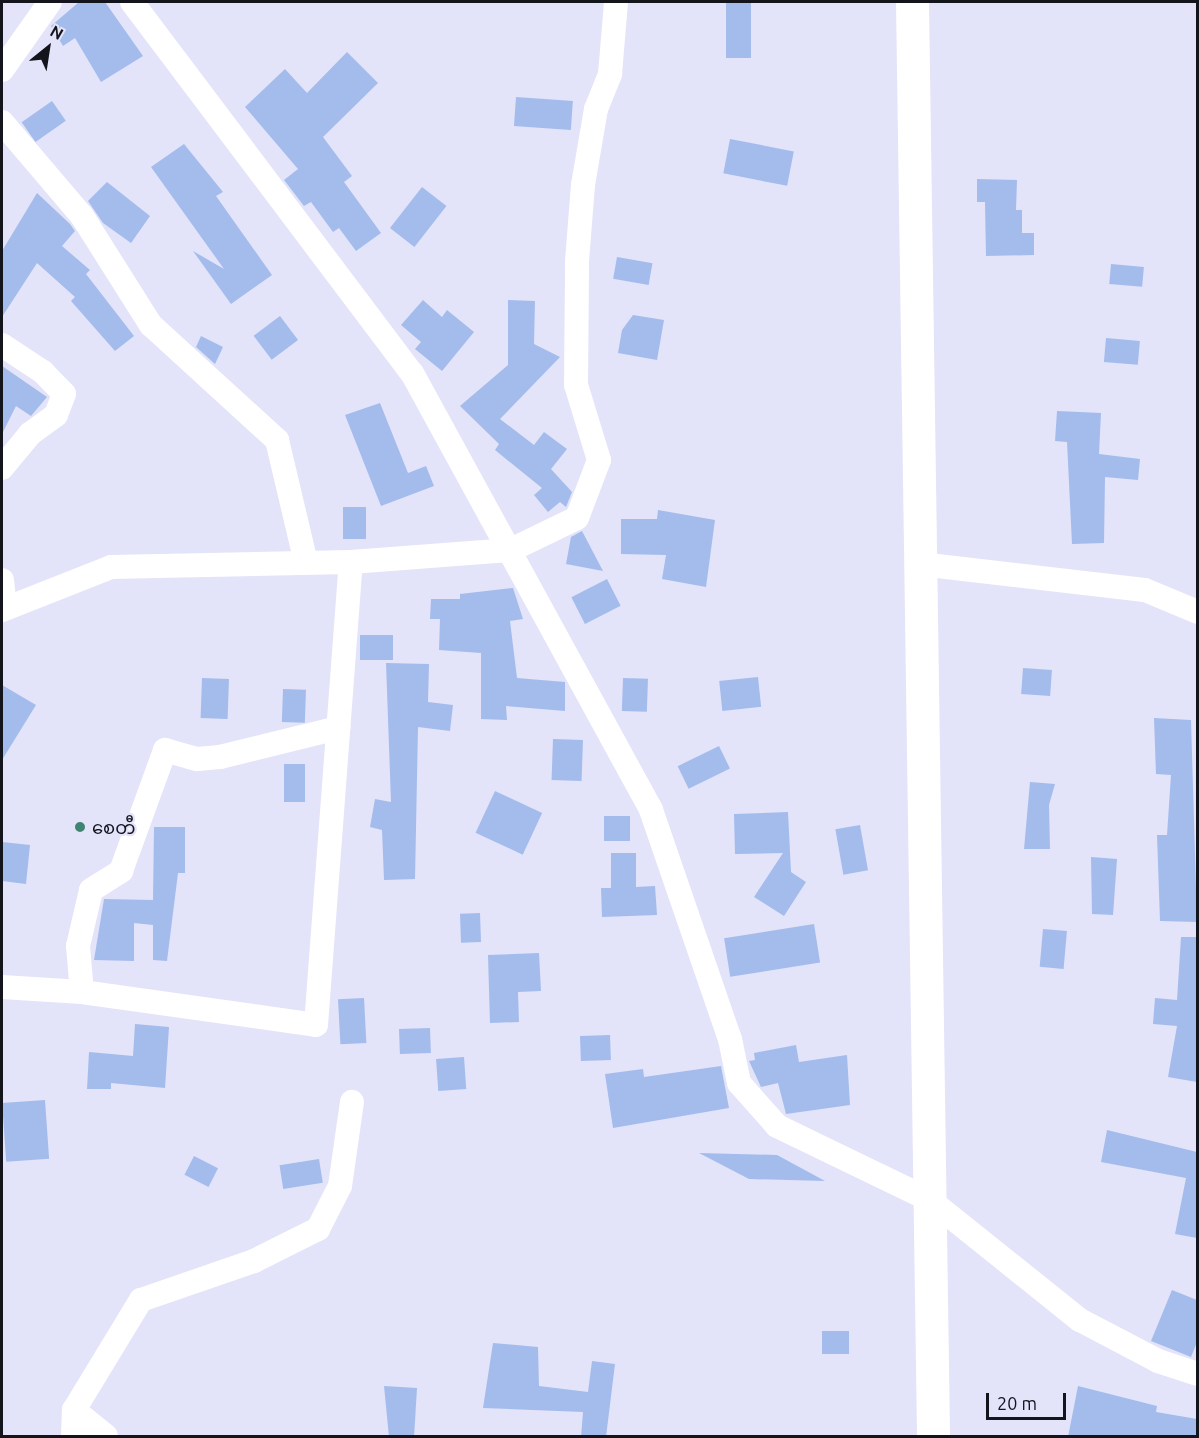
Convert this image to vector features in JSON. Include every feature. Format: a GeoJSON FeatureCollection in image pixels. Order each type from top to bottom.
{"type":"FeatureCollection","features":[{"type":"Feature","properties":{"kind":"main road"},"geometry":{"type":"LineString","coordinates":[[912,2],[933,1437]]}},
{"type":"Feature","properties":{"kind":"street"},"geometry":{"type":"LineString","coordinates":[[2,70],[50,2]]}},
{"type":"Feature","properties":{"kind":"street"},"geometry":{"type":"LineString","coordinates":[[132,2],[412,373],[511,550],[651,810],[730,1040],[739,1083],[777,1126],[930,1200],[1080,1320],[1158,1361],[1197,1374]]}},
{"type":"Feature","properties":{"kind":"street"},"geometry":{"type":"LineString","coordinates":[[2,580],[3,609],[111,567],[351,562],[511,550],[578,518],[599,460],[576,385],[577,261],[583,185],[596,109],[609,74],[616,2]]}},
{"type":"Feature","properties":{"kind":"street"},"geometry":{"type":"LineString","coordinates":[[2,122],[81,216],[151,325],[277,440],[306,563]]}},
{"type":"Feature","properties":{"kind":"street"},"geometry":{"type":"LineString","coordinates":[[2,345],[43,372],[64,394],[56,416],[30,434],[2,468]]}},
{"type":"Feature","properties":{"kind":"street"},"geometry":{"type":"LineString","coordinates":[[2,987],[82,992],[316,1025],[351,562]]}},
{"type":"Feature","properties":{"kind":"street"},"geometry":{"type":"LineString","coordinates":[[920,564],[1145,590],[1197,612]]}},
{"type":"Feature","properties":{"kind":"street"},"geometry":{"type":"LineString","coordinates":[[82,992],[78,946],[91,890],[121,871],[165,750],[197,759],[220,758],[338,728]]}},
{"type":"Feature","properties":{"kind":"street"},"geometry":{"type":"LineString","coordinates":[[73,1437],[74,1410],[141,1300],[254,1261],[318,1229],[340,1186],[352,1102]]}},
{"type":"Feature","properties":{"kind":"street"},"geometry":{"type":"LineString","coordinates":[[74,1410],[106,1437]]}},
{"type":"Feature","properties":{"kind":"building"},"geometry":{"type":"Polygon","coordinates":[[[79,2],[105,2],[143,56],[101,82],[75,38],[63,46],[51,26],[79,2]]]}},
{"type":"Feature","properties":{"kind":"building"},"geometry":{"type":"Polygon","coordinates":[[[726,2],[751,2],[751,58],[726,58],[726,2]]]}},
{"type":"Feature","properties":{"kind":"building"},"geometry":{"type":"Polygon","coordinates":[[[347,52],[378,83],[323,137],[352,176],[344,182],[381,233],[356,251],[339,228],[333,232],[311,202],[304,206],[284,180],[298,169],[245,107],[285,69],[307,93],[347,52]]]}},
{"type":"Feature","properties":{"kind":"building"},"geometry":{"type":"Polygon","coordinates":[[[516,97],[573,101],[571,130],[514,126],[516,97]]]}},
{"type":"Feature","properties":{"kind":"building"},"geometry":{"type":"Polygon","coordinates":[[[52,101],[66,121],[35,142],[22,122],[52,101]]]}},
{"type":"Feature","properties":{"kind":"building"},"geometry":{"type":"Polygon","coordinates":[[[730,139],[794,151],[787,186],[723,173],[730,139]]]}},
{"type":"Feature","properties":{"kind":"building"},"geometry":{"type":"Polygon","coordinates":[[[184,144],[223,192],[216,196],[272,275],[231,304],[193,251],[224,269],[151,167],[184,144]]]}},
{"type":"Feature","properties":{"kind":"building"},"geometry":{"type":"Polygon","coordinates":[[[977,179],[1017,180],[1016,210],[1022,210],[1022,233],[1034,233],[1034,255],[986,256],[985,202],[977,202],[977,179]]]}},
{"type":"Feature","properties":{"kind":"building"},"geometry":{"type":"Polygon","coordinates":[[[107,182],[150,216],[131,243],[103,223],[88,201],[107,182]]]}},
{"type":"Feature","properties":{"kind":"building"},"geometry":{"type":"Polygon","coordinates":[[[422,187],[446,206],[414,247],[390,228],[422,187]]]}},
{"type":"Feature","properties":{"kind":"building"},"geometry":{"type":"Polygon","coordinates":[[[37,193],[75,231],[62,246],[90,270],[86,274],[134,336],[115,351],[71,301],[75,297],[37,263],[2,317],[2,251],[37,193]]]}},
{"type":"Feature","properties":{"kind":"building"},"geometry":{"type":"Polygon","coordinates":[[[617,257],[652,263],[649,285],[613,279],[617,257]]]}},
{"type":"Feature","properties":{"kind":"building"},"geometry":{"type":"Polygon","coordinates":[[[1111,264],[1144,267],[1142,287],[1109,284],[1111,264]]]}},
{"type":"Feature","properties":{"kind":"building"},"geometry":{"type":"Polygon","coordinates":[[[423,300],[442,317],[447,310],[474,332],[442,371],[415,349],[421,342],[401,325],[423,300]]]}},
{"type":"Feature","properties":{"kind":"building"},"geometry":{"type":"Polygon","coordinates":[[[508,300],[535,301],[534,344],[560,357],[500,419],[534,445],[544,432],[567,449],[551,469],[572,492],[566,507],[560,502],[548,512],[534,495],[542,488],[495,450],[499,444],[460,406],[508,365],[508,300]]]}},
{"type":"Feature","properties":{"kind":"building"},"geometry":{"type":"Polygon","coordinates":[[[633,315],[664,320],[657,360],[618,353],[622,330],[633,315]]]}},
{"type":"Feature","properties":{"kind":"building"},"geometry":{"type":"Polygon","coordinates":[[[280,316],[298,340],[272,360],[254,336],[280,316]]]}},
{"type":"Feature","properties":{"kind":"building"},"geometry":{"type":"Polygon","coordinates":[[[201,336],[223,347],[215,364],[196,347],[201,336]]]}},
{"type":"Feature","properties":{"kind":"building"},"geometry":{"type":"Polygon","coordinates":[[[1106,338],[1140,341],[1138,365],[1104,362],[1106,338]]]}},
{"type":"Feature","properties":{"kind":"building"},"geometry":{"type":"Polygon","coordinates":[[[2,366],[47,397],[31,416],[16,406],[2,434],[2,366]]]}},
{"type":"Feature","properties":{"kind":"building"},"geometry":{"type":"Polygon","coordinates":[[[380,403],[408,473],[426,466],[434,486],[381,506],[345,415],[380,403]]]}},
{"type":"Feature","properties":{"kind":"building"},"geometry":{"type":"Polygon","coordinates":[[[1057,411],[1101,413],[1099,454],[1140,459],[1138,480],[1105,477],[1104,543],[1072,544],[1067,442],[1055,441],[1057,411]]]}},
{"type":"Feature","properties":{"kind":"building"},"geometry":{"type":"Polygon","coordinates":[[[343,507],[366,507],[366,539],[343,539],[343,507]]]}},
{"type":"Feature","properties":{"kind":"building"},"geometry":{"type":"Polygon","coordinates":[[[658,510],[715,520],[706,587],[662,579],[666,555],[621,554],[621,519],[657,519],[658,510]]]}},
{"type":"Feature","properties":{"kind":"building"},"geometry":{"type":"Polygon","coordinates":[[[582,531],[603,571],[566,564],[571,537],[582,531]]]}},
{"type":"Feature","properties":{"kind":"building"},"geometry":{"type":"Polygon","coordinates":[[[607,579],[621,606],[585,624],[571,597],[607,579]]]}},
{"type":"Feature","properties":{"kind":"building"},"geometry":{"type":"Polygon","coordinates":[[[513,588],[523,619],[510,621],[517,678],[565,682],[565,711],[506,706],[507,720],[481,719],[481,653],[439,650],[440,619],[430,619],[431,599],[460,599],[460,594],[513,588]]]}},
{"type":"Feature","properties":{"kind":"building"},"geometry":{"type":"Polygon","coordinates":[[[360,635],[393,635],[393,660],[360,660],[360,635]]]}},
{"type":"Feature","properties":{"kind":"building"},"geometry":{"type":"Polygon","coordinates":[[[386,663],[429,664],[428,702],[453,705],[450,731],[418,727],[415,879],[384,880],[382,830],[370,827],[375,799],[391,802],[386,663]]]}},
{"type":"Feature","properties":{"kind":"building"},"geometry":{"type":"Polygon","coordinates":[[[1023,668],[1052,670],[1050,696],[1021,694],[1023,668]]]}},
{"type":"Feature","properties":{"kind":"building"},"geometry":{"type":"Polygon","coordinates":[[[758,677],[761,707],[722,711],[719,681],[758,677]]]}},
{"type":"Feature","properties":{"kind":"building"},"geometry":{"type":"Polygon","coordinates":[[[202,678],[229,679],[228,719],[201,718],[202,678]]]}},
{"type":"Feature","properties":{"kind":"building"},"geometry":{"type":"Polygon","coordinates":[[[623,678],[648,679],[647,712],[622,711],[623,678]]]}},
{"type":"Feature","properties":{"kind":"building"},"geometry":{"type":"Polygon","coordinates":[[[2,685],[36,705],[2,760],[2,685]]]}},
{"type":"Feature","properties":{"kind":"building"},"geometry":{"type":"Polygon","coordinates":[[[283,689],[306,690],[305,723],[282,722],[283,689]]]}},
{"type":"Feature","properties":{"kind":"building"},"geometry":{"type":"Polygon","coordinates":[[[1154,718],[1191,720],[1197,922],[1160,921],[1157,835],[1167,835],[1171,775],[1156,774],[1154,718]]]}},
{"type":"Feature","properties":{"kind":"building"},"geometry":{"type":"Polygon","coordinates":[[[553,739],[583,740],[582,781],[552,780],[553,739]]]}},
{"type":"Feature","properties":{"kind":"building"},"geometry":{"type":"Polygon","coordinates":[[[719,746],[730,768],[689,789],[678,766],[719,746]]]}},
{"type":"Feature","properties":{"kind":"building"},"geometry":{"type":"Polygon","coordinates":[[[284,764],[305,764],[305,802],[284,802],[284,764]]]}},
{"type":"Feature","properties":{"kind":"building"},"geometry":{"type":"Polygon","coordinates":[[[1030,782],[1055,784],[1049,805],[1050,849],[1024,849],[1030,782]]]}},
{"type":"Feature","properties":{"kind":"building"},"geometry":{"type":"Polygon","coordinates":[[[495,791],[542,813],[523,855],[476,833],[495,791]]]}},
{"type":"Feature","properties":{"kind":"building"},"geometry":{"type":"Polygon","coordinates":[[[788,812],[791,872],[806,882],[784,916],[754,897],[783,853],[735,854],[734,814],[788,812]]]}},
{"type":"Feature","properties":{"kind":"building"},"geometry":{"type":"Polygon","coordinates":[[[604,816],[630,816],[630,841],[604,841],[604,816]]]}},
{"type":"Feature","properties":{"kind":"building"},"geometry":{"type":"Polygon","coordinates":[[[860,825],[868,870],[843,875],[835,829],[860,825]]]}},
{"type":"Feature","properties":{"kind":"building"},"geometry":{"type":"Polygon","coordinates":[[[154,827],[185,827],[185,873],[178,873],[167,961],[153,960],[153,925],[134,923],[134,961],[94,960],[104,899],[153,900],[154,827]]]}},
{"type":"Feature","properties":{"kind":"building"},"geometry":{"type":"Polygon","coordinates":[[[2,842],[30,845],[26,884],[2,881],[2,842]]]}},
{"type":"Feature","properties":{"kind":"building"},"geometry":{"type":"Polygon","coordinates":[[[611,853],[636,853],[636,887],[655,886],[657,915],[602,917],[601,888],[611,888],[611,853]]]}},
{"type":"Feature","properties":{"kind":"building"},"geometry":{"type":"Polygon","coordinates":[[[1091,857],[1117,859],[1113,915],[1092,914],[1091,857]]]}},
{"type":"Feature","properties":{"kind":"building"},"geometry":{"type":"Polygon","coordinates":[[[480,913],[481,942],[461,943],[460,914],[480,913]]]}},
{"type":"Feature","properties":{"kind":"building"},"geometry":{"type":"Polygon","coordinates":[[[814,924],[820,963],[730,977],[724,938],[814,924]]]}},
{"type":"Feature","properties":{"kind":"building"},"geometry":{"type":"Polygon","coordinates":[[[1043,929],[1067,931],[1064,969],[1040,967],[1043,929]]]}},
{"type":"Feature","properties":{"kind":"building"},"geometry":{"type":"Polygon","coordinates":[[[1181,937],[1197,937],[1197,1082],[1168,1077],[1177,1026],[1153,1024],[1155,998],[1177,1000],[1181,937]]]}},
{"type":"Feature","properties":{"kind":"building"},"geometry":{"type":"Polygon","coordinates":[[[539,953],[541,991],[518,992],[519,1022],[490,1023],[488,955],[539,953]]]}},
{"type":"Feature","properties":{"kind":"building"},"geometry":{"type":"Polygon","coordinates":[[[364,998],[366,1043],[340,1044],[338,999],[364,998]]]}},
{"type":"Feature","properties":{"kind":"building"},"geometry":{"type":"Polygon","coordinates":[[[135,1024],[169,1027],[165,1088],[111,1083],[111,1089],[87,1089],[89,1052],[133,1056],[135,1024]]]}},
{"type":"Feature","properties":{"kind":"building"},"geometry":{"type":"Polygon","coordinates":[[[430,1028],[431,1053],[400,1054],[399,1029],[430,1028]]]}},
{"type":"Feature","properties":{"kind":"building"},"geometry":{"type":"Polygon","coordinates":[[[610,1035],[611,1060],[581,1061],[580,1036],[610,1035]]]}},
{"type":"Feature","properties":{"kind":"building"},"geometry":{"type":"Polygon","coordinates":[[[796,1045],[799,1062],[847,1055],[850,1105],[786,1114],[778,1083],[761,1087],[749,1061],[755,1060],[754,1053],[796,1045]]]}},
{"type":"Feature","properties":{"kind":"building"},"geometry":{"type":"Polygon","coordinates":[[[464,1057],[466,1089],[438,1091],[436,1059],[464,1057]]]}},
{"type":"Feature","properties":{"kind":"building"},"geometry":{"type":"Polygon","coordinates":[[[721,1066],[729,1108],[613,1128],[605,1074],[643,1069],[644,1077],[721,1066]]]}},
{"type":"Feature","properties":{"kind":"building"},"geometry":{"type":"Polygon","coordinates":[[[45,1100],[49,1159],[6,1162],[2,1103],[45,1100]]]}},
{"type":"Feature","properties":{"kind":"building"},"geometry":{"type":"Polygon","coordinates":[[[1107,1130],[1197,1152],[1197,1238],[1175,1234],[1186,1178],[1101,1162],[1107,1130]]]}},
{"type":"Feature","properties":{"kind":"building"},"geometry":{"type":"Polygon","coordinates":[[[699,1153],[777,1155],[825,1181],[749,1179],[699,1153]]]}},
{"type":"Feature","properties":{"kind":"building"},"geometry":{"type":"Polygon","coordinates":[[[194,1156],[218,1168],[209,1187],[184,1175],[194,1156]]]}},
{"type":"Feature","properties":{"kind":"building"},"geometry":{"type":"Polygon","coordinates":[[[319,1159],[323,1183],[283,1189],[279,1165],[319,1159]]]}},
{"type":"Feature","properties":{"kind":"building"},"geometry":{"type":"Polygon","coordinates":[[[1172,1290],[1197,1300],[1197,1342],[1191,1357],[1151,1341],[1172,1290]]]}},
{"type":"Feature","properties":{"kind":"building"},"geometry":{"type":"Polygon","coordinates":[[[822,1331],[849,1331],[849,1354],[822,1354],[822,1331]]]}},
{"type":"Feature","properties":{"kind":"building"},"geometry":{"type":"Polygon","coordinates":[[[493,1343],[538,1347],[539,1386],[588,1392],[592,1361],[615,1364],[606,1437],[581,1437],[583,1412],[483,1408],[493,1343]]]}},
{"type":"Feature","properties":{"kind":"building"},"geometry":{"type":"Polygon","coordinates":[[[384,1386],[417,1388],[414,1437],[389,1437],[384,1386]]]}},
{"type":"Feature","properties":{"kind":"building"},"geometry":{"type":"Polygon","coordinates":[[[1078,1386],[1157,1406],[1156,1412],[1197,1419],[1197,1437],[1068,1437],[1078,1386]]]}},
{"type":"Feature","properties":{"kind":"place","name":"စေတီ"},"geometry":{"type":"Point","coordinates":[80,827]}}]}
